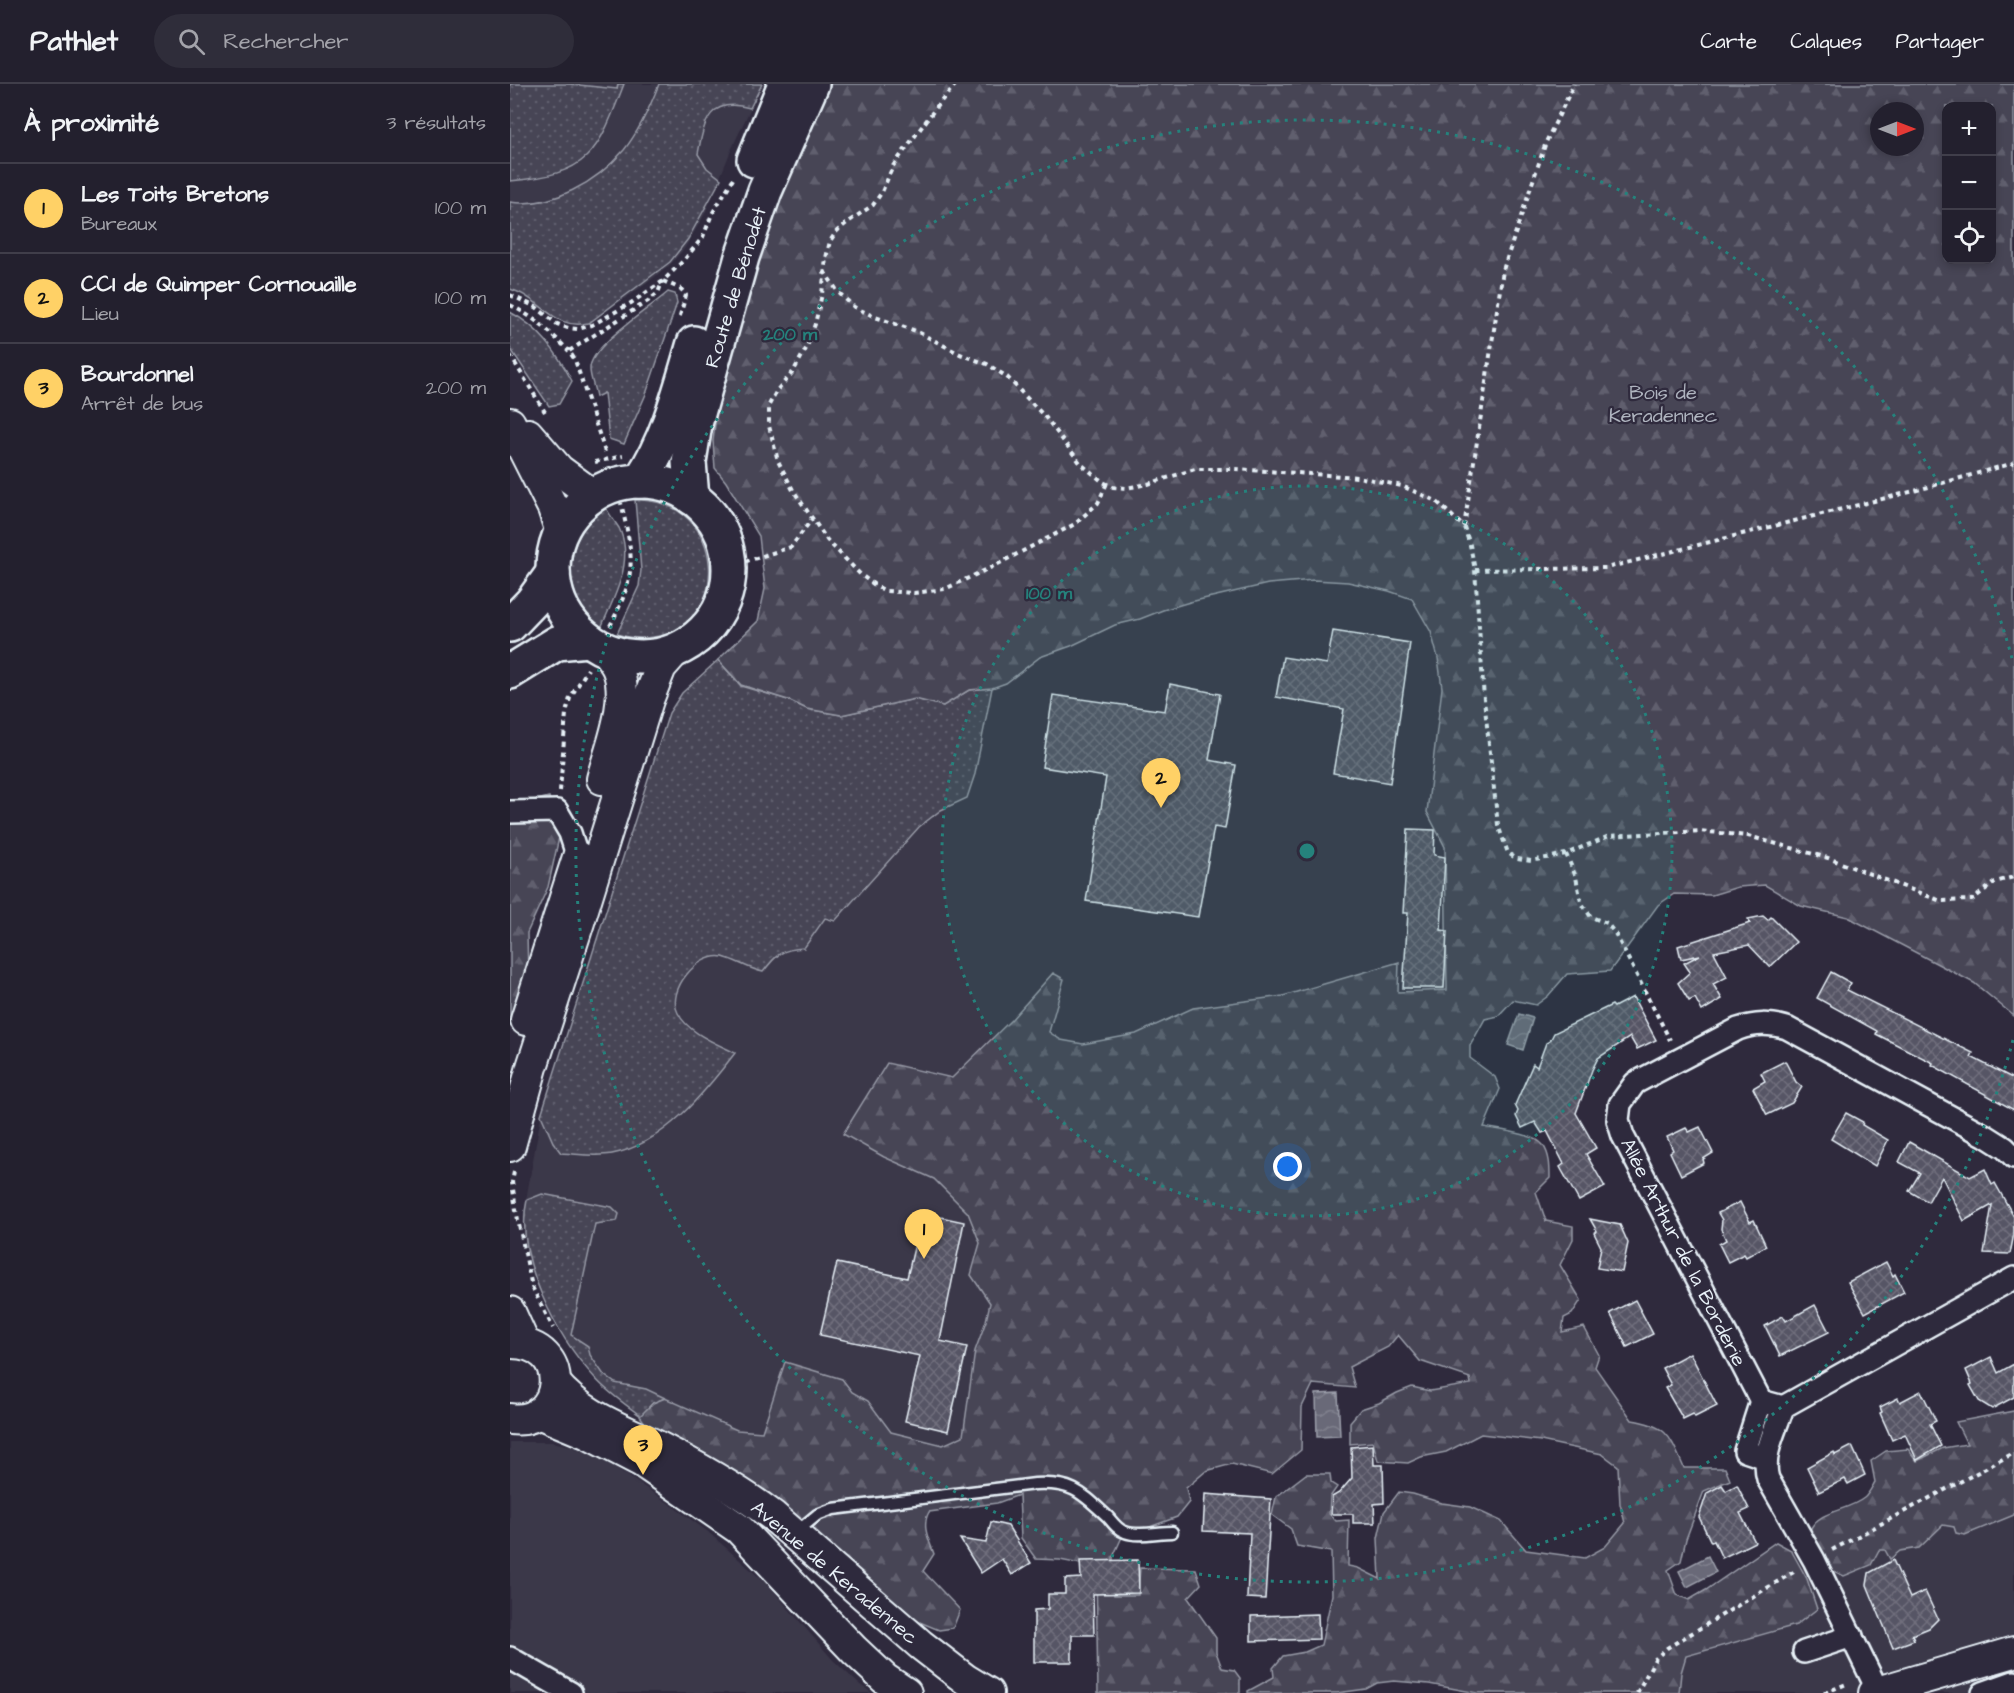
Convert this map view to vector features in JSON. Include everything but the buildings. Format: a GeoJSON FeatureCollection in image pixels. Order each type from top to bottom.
{"type":"FeatureCollection","features":[{"type":"Feature","properties":{"kind":"main road","name":"Route de Bénodet"},"geometry":{"type":"LineString","coordinates":[[561,532],[574,511],[621,483],[659,449],[717,265],[746,182],[785,84]]}},
{"type":"Feature","properties":{"kind":"main road","name":"Route de Bénodet"},"geometry":{"type":"LineString","coordinates":[[692,498],[689,462],[695,424],[736,278],[765,191],[812,84]]}},
{"type":"Feature","properties":{"kind":"main road"},"geometry":{"type":"LineString","coordinates":[[510,672],[557,643],[597,647],[629,657],[653,657],[676,650],[699,636],[717,614],[726,589],[728,567],[722,535],[707,511],[692,498],[668,485],[621,483]]}},
{"type":"Feature","properties":{"kind":"main road"},"geometry":{"type":"LineString","coordinates":[[561,532],[554,552],[553,573],[558,600],[572,625],[597,647]]}},
{"type":"Feature","properties":{"kind":"main road"},"geometry":{"type":"LineString","coordinates":[[510,625],[532,602],[553,573]]}},
{"type":"Feature","properties":{"kind":"street"},"geometry":{"type":"LineString","coordinates":[[510,414],[559,470],[621,483]]}},
{"type":"Feature","properties":{"kind":"street"},"geometry":{"type":"LineString","coordinates":[[510,423],[554,508],[561,532]]}},
{"type":"Feature","properties":{"kind":"street"},"geometry":{"type":"LineString","coordinates":[[510,1071],[578,858],[619,717],[622,692],[618,670],[597,647]]}},
{"type":"Feature","properties":{"kind":"street"},"geometry":{"type":"LineString","coordinates":[[513,1155],[531,1067],[648,700],[662,668],[676,650]]}},
{"type":"Feature","properties":{"kind":"street"},"geometry":{"type":"LineString","coordinates":[[510,812],[557,811],[570,833],[578,858]]}},
{"type":"Feature","properties":{"kind":"street","name":"Allée Arthur de la Borderie"},"geometry":{"type":"LineString","coordinates":[[1761,1401],[1623,1136],[1618,1120],[1620,1104],[1635,1083],[1738,1029],[1754,1024],[1773,1024],[1793,1032],[1986,1136],[2005,1148],[2014,1157]]}},
{"type":"Feature","properties":{"kind":"street"},"geometry":{"type":"LineString","coordinates":[[2014,1278],[1783,1407],[1766,1458],[1765,1470],[1767,1479],[1814,1560],[1877,1692],[2014,1652]]}},
{"type":"Feature","properties":{"kind":"street"},"geometry":{"type":"LineString","coordinates":[[510,1312],[517,1343],[536,1348],[548,1359],[552,1366],[555,1383],[553,1395],[547,1405],[524,1416]]}},
{"type":"Feature","properties":{"kind":"street","name":"Avenue de Keradennec"},"geometry":{"type":"LineString","coordinates":[[555,1383],[565,1395],[591,1413],[752,1500],[946,1665],[988,1693]]}},
{"type":"Feature","properties":{"kind":"street"},"geometry":{"type":"LineString","coordinates":[[1766,1458],[1745,1450],[1761,1401],[1783,1407]]}},
{"type":"Feature","properties":{"kind":"street","name":"Avenue de Keradennec"},"geometry":{"type":"LineString","coordinates":[[524,1416],[586,1432],[642,1462],[739,1529],[854,1650],[885,1679],[906,1693]]}},
{"type":"Feature","properties":{"kind":"street"},"geometry":{"type":"LineString","coordinates":[[769,1559],[794,1534]]}},
{"type":"Feature","properties":{"kind":"street"},"geometry":{"type":"LineString","coordinates":[[1804,1652],[1852,1636]]}},
{"type":"Feature","properties":{"kind":"street"},"geometry":{"type":"LineString","coordinates":[[510,1658],[571,1693]]}},
{"type":"Feature","properties":{"kind":"street"},"geometry":{"type":"LineString","coordinates":[[1983,1693],[2014,1682]]}},
{"type":"Feature","properties":{"kind":"lane"},"geometry":{"type":"LineString","coordinates":[[794,1534],[817,1515],[833,1509],[1055,1483],[1073,1487],[1120,1530],[1128,1533],[1172,1532]]}},
{"type":"Feature","properties":{"kind":"path"},"geometry":{"type":"LineString","coordinates":[[956,84],[893,166],[882,192],[873,205],[837,231],[830,242],[818,314],[807,347],[793,372],[769,405],[768,417],[778,461],[793,490],[827,540],[844,559],[876,586],[886,591],[929,592],[945,589],[960,582],[1075,524],[1098,503],[1107,483]]}},
{"type":"Feature","properties":{"kind":"path"},"geometry":{"type":"LineString","coordinates":[[1574,84],[1546,142],[1503,270],[1464,527],[1475,570],[1484,699],[1498,825],[1508,853],[1517,859],[1531,861],[1566,854],[1609,836],[1700,831],[1748,836],[1828,858],[1941,901],[1972,900],[1995,882],[2014,877]]}},
{"type":"Feature","properties":{"kind":"path"},"geometry":{"type":"LineString","coordinates":[[510,295],[536,307],[558,324],[568,328],[578,329],[592,326],[663,281],[686,259],[703,237],[712,214],[735,175]]}},
{"type":"Feature","properties":{"kind":"path"},"geometry":{"type":"LineString","coordinates":[[824,271],[838,292],[854,307],[987,364],[1007,377],[1046,418],[1082,464],[1113,487],[1126,488],[1148,484],[1195,469],[1358,477],[1402,486],[1436,501],[1464,527]]}},
{"type":"Feature","properties":{"kind":"path"},"geometry":{"type":"LineString","coordinates":[[569,351],[648,302],[658,293],[663,281]]}},
{"type":"Feature","properties":{"kind":"path"},"geometry":{"type":"LineString","coordinates":[[510,305],[525,312],[546,328],[569,351],[605,452]]}},
{"type":"Feature","properties":{"kind":"path"},"geometry":{"type":"LineString","coordinates":[[510,355],[547,414]]}},
{"type":"Feature","properties":{"kind":"path"},"geometry":{"type":"LineString","coordinates":[[557,811],[562,781],[566,713],[570,698],[624,596],[632,566],[621,483],[613,459],[590,462]]}},
{"type":"Feature","properties":{"kind":"path"},"geometry":{"type":"LineString","coordinates":[[1475,570],[1606,568],[1914,491],[2014,463]]}},
{"type":"Feature","properties":{"kind":"path"},"geometry":{"type":"LineString","coordinates":[[728,567],[791,547],[813,519]]}},
{"type":"Feature","properties":{"kind":"path"},"geometry":{"type":"LineString","coordinates":[[1566,854],[1576,877],[1581,902],[1591,917],[1608,923],[1679,1059]]}},
{"type":"Feature","properties":{"kind":"path"},"geometry":{"type":"LineString","coordinates":[[513,1155],[513,1192],[531,1287],[558,1336]]}},
{"type":"Feature","properties":{"kind":"shaded area"},"geometry":{"type":"Polygon","coordinates":[[[510,84],[762,84],[705,214],[685,248],[669,266],[646,284],[589,323],[578,325],[561,322],[528,297],[510,289],[510,84]]]}},
{"type":"Feature","properties":{"kind":"shaded area"},"geometry":{"type":"Polygon","coordinates":[[[1300,544],[1449,571],[1463,998],[1045,1438],[809,1492],[613,1396],[594,1377],[556,1326],[534,1273],[523,1217],[541,1115],[669,713],[682,693],[718,660],[735,661],[1300,544]]]}},
{"type":"Feature","properties":{"kind":"shaded area"},"geometry":{"type":"Polygon","coordinates":[[[510,1442],[551,1442],[571,1446],[601,1458],[664,1500],[707,1531],[769,1586],[833,1660],[872,1693],[510,1693],[510,1442]]]}},
{"type":"Feature","properties":{"kind":"shaded area"},"geometry":{"type":"Polygon","coordinates":[[[2014,1461],[2014,1693],[1592,1693],[1660,1641],[2014,1461]]]}},
{"type":"Feature","properties":{"kind":"green space"},"geometry":{"type":"Polygon","coordinates":[[[510,84],[569,84],[617,89],[618,84],[624,84],[606,128],[597,144],[586,156],[574,166],[557,173],[510,181],[510,84]]]}},
{"type":"Feature","properties":{"kind":"green space"},"geometry":{"type":"Polygon","coordinates":[[[659,84],[762,84],[750,108],[737,105],[726,106],[711,114],[703,131],[698,154],[707,168],[721,179],[688,239],[670,262],[589,323],[562,321],[523,294],[510,289],[510,202],[526,203],[557,197],[573,190],[601,172],[624,150],[635,134],[659,84]]]}},
{"type":"Feature","properties":{"kind":"green space","name":"Bois de Keradennec"},"geometry":{"type":"Polygon","coordinates":[[[831,84],[2014,84],[2014,1016],[1974,983],[1848,917],[1801,906],[1765,885],[1738,887],[1712,895],[1674,894],[1658,905],[1610,971],[1567,974],[1548,996],[1536,1005],[1513,1000],[1498,1016],[1485,1019],[1470,1046],[1470,1058],[1495,1077],[1500,1089],[1484,1127],[1525,1135],[1543,1145],[1550,1165],[1550,1178],[1536,1192],[1546,1221],[1573,1226],[1573,1239],[1560,1265],[1581,1300],[1572,1314],[1564,1318],[1562,1332],[1584,1327],[1599,1355],[1595,1367],[1632,1420],[1654,1426],[1667,1435],[1684,1468],[1725,1468],[1730,1480],[1704,1491],[1686,1539],[1681,1561],[1668,1570],[1677,1595],[1689,1600],[1776,1542],[1791,1550],[1807,1579],[1817,1609],[1796,1625],[1686,1656],[1679,1693],[1477,1693],[1429,1684],[1394,1681],[1377,1683],[1366,1689],[1337,1693],[1248,1693],[1274,1677],[1273,1668],[1283,1656],[1305,1652],[1321,1645],[1332,1595],[1331,1552],[1297,1546],[1291,1529],[1272,1515],[1276,1497],[1306,1474],[1330,1474],[1331,1483],[1337,1487],[1330,1497],[1329,1514],[1336,1521],[1349,1520],[1348,1566],[1358,1568],[1380,1579],[1378,1538],[1384,1512],[1399,1492],[1442,1503],[1470,1507],[1501,1521],[1526,1550],[1585,1558],[1605,1547],[1625,1523],[1620,1504],[1618,1466],[1602,1454],[1541,1441],[1481,1434],[1446,1452],[1421,1457],[1408,1463],[1378,1461],[1373,1442],[1350,1444],[1350,1422],[1361,1409],[1412,1387],[1430,1391],[1471,1384],[1470,1378],[1420,1361],[1398,1335],[1388,1347],[1349,1367],[1355,1388],[1313,1384],[1302,1407],[1301,1450],[1272,1474],[1232,1464],[1206,1471],[1186,1488],[1189,1502],[1177,1517],[1122,1537],[1113,1557],[1114,1595],[1138,1595],[1140,1568],[1196,1569],[1201,1584],[1188,1598],[1216,1638],[1216,1652],[1222,1668],[1234,1670],[1240,1678],[1240,1693],[1098,1693],[1096,1567],[1060,1560],[1036,1559],[1021,1538],[1019,1495],[997,1503],[929,1512],[926,1528],[934,1554],[923,1571],[960,1610],[953,1628],[939,1630],[905,1616],[802,1521],[765,1493],[667,1440],[645,1423],[640,1416],[653,1403],[665,1398],[737,1430],[762,1432],[785,1362],[842,1379],[852,1392],[868,1401],[891,1432],[943,1445],[963,1436],[975,1351],[990,1303],[971,1275],[980,1243],[968,1213],[934,1179],[884,1157],[843,1134],[887,1063],[952,1078],[1011,1020],[1053,973],[1064,979],[1049,1032],[1061,1040],[1083,1044],[1136,1034],[1193,1008],[1283,996],[1399,962],[1398,992],[1447,990],[1445,847],[1427,812],[1442,688],[1438,658],[1431,632],[1412,599],[1389,591],[1348,582],[1314,580],[1268,584],[1190,602],[1115,625],[1071,646],[1040,657],[1006,683],[992,688],[969,690],[943,706],[915,699],[841,715],[807,709],[788,700],[741,685],[718,660],[758,621],[765,589],[759,536],[715,468],[713,441],[722,366],[770,217],[821,100],[831,84]]]}},
{"type":"Feature","properties":{"kind":"green space"},"geometry":{"type":"Polygon","coordinates":[[[668,292],[675,294],[677,303],[646,394],[624,444],[609,439],[604,393],[596,397],[590,369],[592,360],[609,339],[668,292]]]}},
{"type":"Feature","properties":{"kind":"green space"},"geometry":{"type":"Polygon","coordinates":[[[510,312],[539,333],[560,360],[572,381],[559,404],[549,406],[510,348],[510,312]]]}},
{"type":"Feature","properties":{"kind":"green space"},"geometry":{"type":"Polygon","coordinates":[[[635,500],[666,505],[689,519],[703,540],[709,565],[707,590],[697,612],[679,629],[648,638],[617,634],[639,586],[641,570],[635,500]]]}},
{"type":"Feature","properties":{"kind":"green space"},"geometry":{"type":"Polygon","coordinates":[[[606,508],[619,528],[625,553],[621,579],[601,628],[587,616],[578,601],[571,566],[574,549],[581,533],[591,519],[606,508]]]}},
{"type":"Feature","properties":{"kind":"green space"},"geometry":{"type":"Polygon","coordinates":[[[718,660],[741,686],[788,700],[807,709],[841,715],[915,699],[943,706],[969,690],[992,688],[975,774],[967,798],[941,810],[919,827],[835,921],[825,918],[804,948],[780,954],[763,972],[728,958],[713,957],[704,960],[687,974],[676,994],[675,1004],[678,1013],[695,1032],[735,1053],[681,1115],[649,1140],[631,1148],[606,1155],[561,1153],[553,1142],[541,1115],[669,713],[682,693],[718,660]]]}},
{"type":"Feature","properties":{"kind":"green space"},"geometry":{"type":"Polygon","coordinates":[[[549,797],[560,833],[548,887],[527,933],[528,977],[510,1027],[510,822],[525,803],[549,797]]]}},
{"type":"Feature","properties":{"kind":"green space"},"geometry":{"type":"Polygon","coordinates":[[[542,1194],[612,1207],[619,1214],[617,1221],[595,1224],[571,1335],[588,1346],[590,1355],[604,1375],[615,1383],[646,1389],[665,1398],[653,1403],[641,1416],[605,1389],[581,1361],[553,1319],[542,1295],[527,1246],[525,1222],[527,1200],[542,1194]]]}},
{"type":"Feature","properties":{"kind":"green space"},"geometry":{"type":"Polygon","coordinates":[[[2014,1411],[2014,1515],[1965,1535],[1956,1533],[1954,1527],[1943,1525],[1919,1548],[1900,1551],[1890,1559],[1885,1550],[1879,1550],[1871,1565],[1844,1576],[1831,1570],[1810,1530],[1820,1518],[1865,1497],[1875,1482],[1871,1461],[1886,1451],[1908,1449],[1917,1461],[1943,1448],[1967,1444],[1956,1422],[2014,1411]]]}},
{"type":"Feature","properties":{"kind":"water"},"geometry":{"type":"Polygon","coordinates":[[[1519,1014],[1533,1018],[1523,1050],[1508,1045],[1519,1014]]]}},
{"type":"Feature","properties":{"kind":"water"},"geometry":{"type":"Polygon","coordinates":[[[1338,1393],[1340,1436],[1317,1437],[1316,1394],[1338,1393]]]}},
{"type":"Feature","properties":{"kind":"water"},"geometry":{"type":"Polygon","coordinates":[[[1708,1556],[1716,1572],[1687,1587],[1679,1571],[1708,1556]]]}},
{"type":"Feature","properties":{"kind":"place","name":"CCI de Quimper Cornouaille"},"geometry":{"type":"Point","coordinates":[1161,808]}},
{"type":"Feature","properties":{"kind":"place","name":"Les Toits Bretons"},"geometry":{"type":"Point","coordinates":[924,1259]}},
{"type":"Feature","properties":{"kind":"place","name":"Bourdonnel"},"geometry":{"type":"Point","coordinates":[643,1475]}}]}
